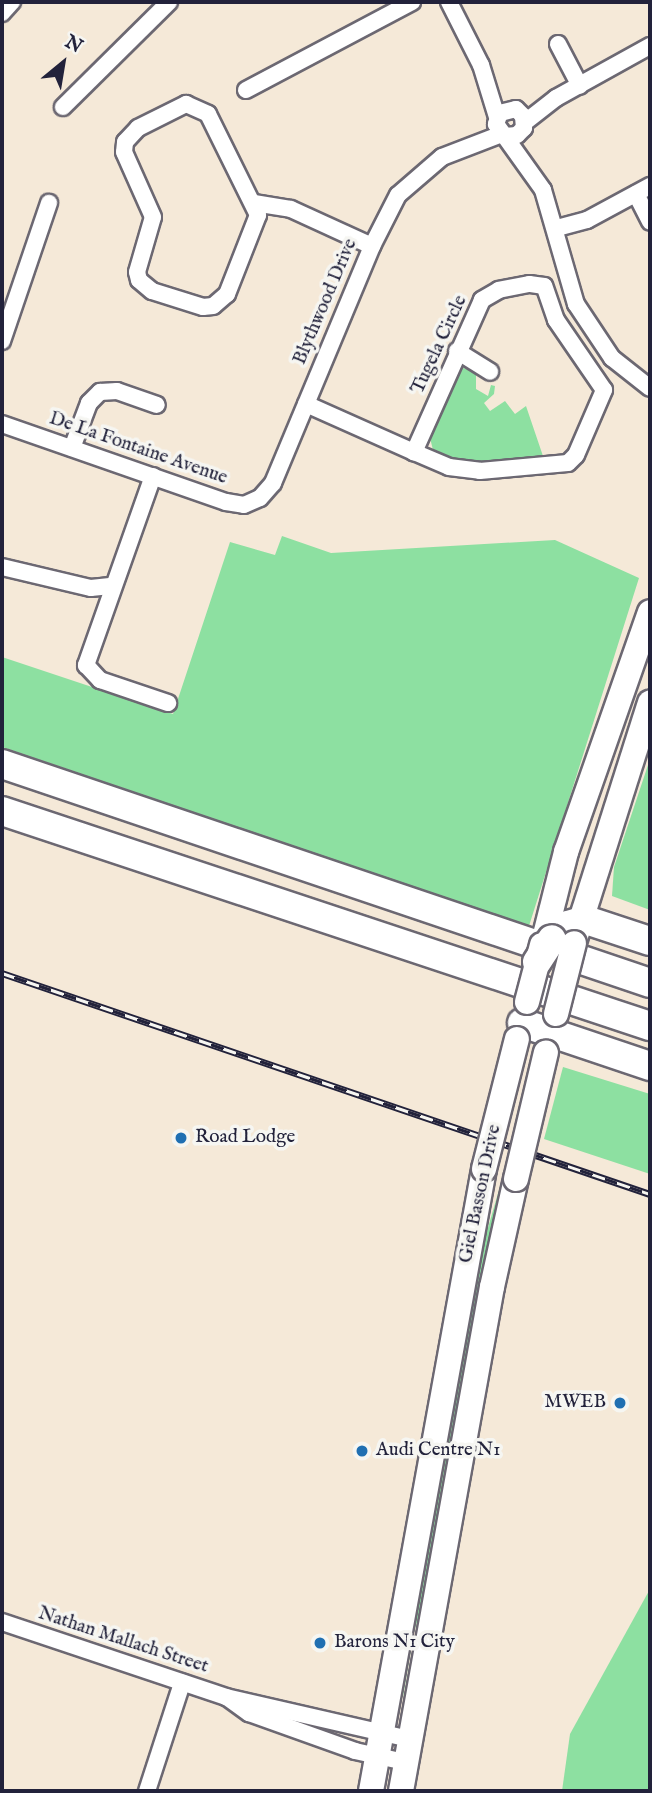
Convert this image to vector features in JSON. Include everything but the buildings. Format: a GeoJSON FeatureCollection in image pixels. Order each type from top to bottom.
{"type":"FeatureCollection","features":[{"type":"Feature","properties":{"kind":"highway"},"geometry":{"type":"LineString","coordinates":[[2,764],[650,983]]}},
{"type":"Feature","properties":{"kind":"highway"},"geometry":{"type":"LineString","coordinates":[[2,811],[650,1027]]}},
{"type":"Feature","properties":{"kind":"highway"},"geometry":{"type":"LineString","coordinates":[[537,962],[563,934],[600,923],[650,941]]}},
{"type":"Feature","properties":{"kind":"highway"},"geometry":{"type":"LineString","coordinates":[[522,1021],[650,1066]]}},
{"type":"Feature","properties":{"kind":"main road","name":"Giel Basson Drive"},"geometry":{"type":"LineString","coordinates":[[401,1791],[516,1179],[551,1033],[563,934],[566,852],[650,612]]}},
{"type":"Feature","properties":{"kind":"main road","name":"Giel Basson Drive"},"geometry":{"type":"LineString","coordinates":[[563,934],[650,703]]}},
{"type":"Feature","properties":{"kind":"main road","name":"Giel Basson Drive"},"geometry":{"type":"LineString","coordinates":[[372,1791],[484,1169],[537,962]]}},
{"type":"Feature","properties":{"kind":"street"},"geometry":{"type":"LineString","coordinates":[[2,13],[12,2]]}},
{"type":"Feature","properties":{"kind":"street"},"geometry":{"type":"LineString","coordinates":[[246,90],[412,2]]}},
{"type":"Feature","properties":{"kind":"street"},"geometry":{"type":"LineString","coordinates":[[449,2],[481,65],[500,127],[532,168]]}},
{"type":"Feature","properties":{"kind":"street"},"geometry":{"type":"LineString","coordinates":[[63,107],[162,3]]}},
{"type":"Feature","properties":{"kind":"street"},"geometry":{"type":"LineString","coordinates":[[558,44],[580,86]]}},
{"type":"Feature","properties":{"kind":"street"},"geometry":{"type":"LineString","coordinates":[[500,127],[514,108],[556,98],[650,46]]}},
{"type":"Feature","properties":{"kind":"street"},"geometry":{"type":"LineString","coordinates":[[481,65],[514,108],[524,126],[532,168],[557,228],[579,311],[612,358],[650,388]]}},
{"type":"Feature","properties":{"kind":"street"},"geometry":{"type":"LineString","coordinates":[[500,127],[517,135],[556,98]]}},
{"type":"Feature","properties":{"kind":"street"},"geometry":{"type":"LineString","coordinates":[[179,106],[197,106],[208,114],[254,203],[257,225],[222,300],[203,307],[152,291],[137,271],[153,217],[125,159],[125,142],[138,128],[179,106]]}},
{"type":"Feature","properties":{"kind":"street","name":"Blythwood Drive"},"geometry":{"type":"LineString","coordinates":[[260,498],[273,483],[372,246],[411,179],[500,127]]}},
{"type":"Feature","properties":{"kind":"street"},"geometry":{"type":"LineString","coordinates":[[557,228],[587,220],[643,190],[650,222]]}},
{"type":"Feature","properties":{"kind":"street"},"geometry":{"type":"LineString","coordinates":[[2,341],[48,203]]}},
{"type":"Feature","properties":{"kind":"street"},"geometry":{"type":"LineString","coordinates":[[254,203],[291,209],[372,246]]}},
{"type":"Feature","properties":{"kind":"street","name":"Tugela Circle"},"geometry":{"type":"LineString","coordinates":[[306,404],[414,452],[466,471],[557,466],[576,455],[601,399],[602,384],[556,320],[548,291],[538,283],[499,290],[482,300],[414,452]]}},
{"type":"Feature","properties":{"kind":"street"},"geometry":{"type":"LineString","coordinates":[[457,351],[490,372]]}},
{"type":"Feature","properties":{"kind":"street"},"geometry":{"type":"LineString","coordinates":[[72,448],[89,403],[100,392],[117,391],[157,405]]}},
{"type":"Feature","properties":{"kind":"street","name":"De La Fontaine Avenue"},"geometry":{"type":"LineString","coordinates":[[2,424],[226,502],[244,505],[260,498]]}},
{"type":"Feature","properties":{"kind":"street"},"geometry":{"type":"LineString","coordinates":[[153,476],[120,573],[110,586],[86,657],[88,672],[168,703]]}},
{"type":"Feature","properties":{"kind":"street"},"geometry":{"type":"LineString","coordinates":[[2,568],[90,588],[110,586]]}},
{"type":"Feature","properties":{"kind":"street","name":"Nathan Mallach Street"},"geometry":{"type":"LineString","coordinates":[[4,1623],[182,1683],[379,1745],[407,1750]]}},
{"type":"Feature","properties":{"kind":"street"},"geometry":{"type":"LineString","coordinates":[[147,1791],[182,1683]]}},
{"type":"Feature","properties":{"kind":"street","name":"Nathan Mallach Street"},"geometry":{"type":"LineString","coordinates":[[226,1696],[249,1713],[407,1750]]}},
{"type":"Feature","properties":{"kind":"green space"},"geometry":{"type":"Polygon","coordinates":[[[460,367],[476,372],[476,389],[488,396],[491,385],[495,386],[494,394],[484,403],[490,411],[505,401],[515,414],[526,406],[544,459],[465,463],[433,450],[429,434],[460,367]]]}},
{"type":"Feature","properties":{"kind":"green space"},"geometry":{"type":"Polygon","coordinates":[[[282,536],[331,553],[555,540],[639,578],[529,926],[2,747],[2,657],[173,714],[230,542],[275,555],[282,536]]]}},
{"type":"Feature","properties":{"kind":"green space"},"geometry":{"type":"Polygon","coordinates":[[[650,759],[650,910],[612,896],[614,867],[650,759]]]}},
{"type":"Feature","properties":{"kind":"green space"},"geometry":{"type":"Polygon","coordinates":[[[563,1067],[650,1094],[650,1174],[544,1139],[563,1067]]]}},
{"type":"Feature","properties":{"kind":"green space"},"geometry":{"type":"Polygon","coordinates":[[[503,1176],[507,1178],[427,1589],[414,1632],[403,1697],[399,1696],[472,1283],[503,1176]]]}},
{"type":"Feature","properties":{"kind":"green space"},"geometry":{"type":"Polygon","coordinates":[[[650,1589],[650,1791],[562,1791],[570,1734],[650,1589]]]}},
{"type":"Feature","properties":{"kind":"railway"},"geometry":{"type":"LineString","coordinates":[[2,973],[650,1194]]}},
{"type":"Feature","properties":{"kind":"place","name":"Road Lodge"},"geometry":{"type":"Point","coordinates":[181,1138]}},
{"type":"Feature","properties":{"kind":"place","name":"MWEB"},"geometry":{"type":"Point","coordinates":[620,1403]}},
{"type":"Feature","properties":{"kind":"place","name":"Audi Centre N1"},"geometry":{"type":"Point","coordinates":[362,1451]}},
{"type":"Feature","properties":{"kind":"place","name":"Barons N1 City"},"geometry":{"type":"Point","coordinates":[320,1643]}}]}
